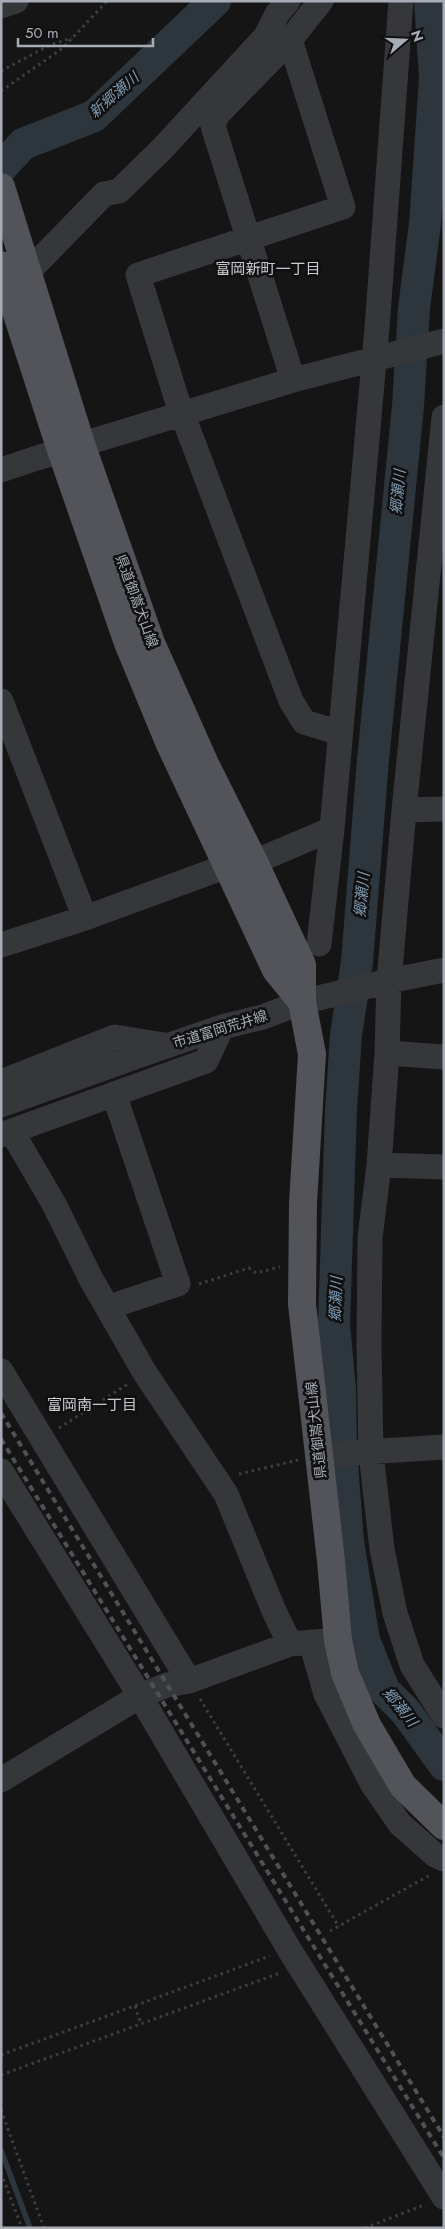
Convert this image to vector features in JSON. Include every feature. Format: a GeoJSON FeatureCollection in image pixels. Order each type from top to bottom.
{"type":"FeatureCollection","features":[{"type":"Feature","properties":{"kind":"main road","name":"県道御嵩犬山線"},"geometry":{"type":"LineString","coordinates":[[1,186],[14,267],[71,447],[128,643],[169,742],[276,970],[302,1002]]}},
{"type":"Feature","properties":{"kind":"main road","name":"県道御嵩犬山線"},"geometry":{"type":"LineString","coordinates":[[14,267],[8,308],[71,447],[151,643],[204,764],[254,862],[302,966],[302,1002],[312,1054],[303,1203],[302,1304],[338,1640],[345,1673],[367,1725],[403,1786],[444,1826]]}},
{"type":"Feature","properties":{"kind":"street"},"geometry":{"type":"LineString","coordinates":[[1,6],[16,1]]}},
{"type":"Feature","properties":{"kind":"street"},"geometry":{"type":"LineString","coordinates":[[14,267],[104,194],[119,191],[162,149],[266,36],[277,14],[288,1]]}},
{"type":"Feature","properties":{"kind":"street"},"geometry":{"type":"LineString","coordinates":[[293,380],[213,126],[217,115],[290,40],[321,1]]}},
{"type":"Feature","properties":{"kind":"street"},"geometry":{"type":"LineString","coordinates":[[319,944],[332,829],[374,358],[401,1]]}},
{"type":"Feature","properties":{"kind":"street"},"geometry":{"type":"LineString","coordinates":[[290,40],[343,207],[138,274],[182,413],[291,701],[304,722],[340,733]]}},
{"type":"Feature","properties":{"kind":"street"},"geometry":{"type":"LineString","coordinates":[[1,470],[293,380],[374,358],[444,342]]}},
{"type":"Feature","properties":{"kind":"street"},"geometry":{"type":"LineString","coordinates":[[444,417],[437,555],[404,810],[390,981],[387,1053],[370,1238],[369,1345],[371,1453],[382,1549],[395,1614],[412,1664],[444,1716]]}},
{"type":"Feature","properties":{"kind":"street"},"geometry":{"type":"LineString","coordinates":[[4,716],[85,918]]}},
{"type":"Feature","properties":{"kind":"street"},"geometry":{"type":"LineString","coordinates":[[404,810],[444,809]]}},
{"type":"Feature","properties":{"kind":"street"},"geometry":{"type":"LineString","coordinates":[[254,862],[332,829]]}},
{"type":"Feature","properties":{"kind":"street"},"geometry":{"type":"LineString","coordinates":[[2,943],[85,918],[227,866]]}},
{"type":"Feature","properties":{"kind":"street","name":"市道富岡荒井線"},"geometry":{"type":"LineString","coordinates":[[1,1105],[222,1027],[263,1016],[302,1002],[444,970]]}},
{"type":"Feature","properties":{"kind":"street"},"geometry":{"type":"LineString","coordinates":[[222,1027],[206,1061],[6,1133],[54,1204],[91,1279],[145,1373],[226,1494],[274,1611],[301,1643],[373,1785],[400,1824],[435,1855],[440,1865]]}},
{"type":"Feature","properties":{"kind":"street"},"geometry":{"type":"LineString","coordinates":[[1,1082],[115,1037],[159,1049]]}},
{"type":"Feature","properties":{"kind":"street"},"geometry":{"type":"LineString","coordinates":[[387,1053],[444,1057]]}},
{"type":"Feature","properties":{"kind":"street"},"geometry":{"type":"LineString","coordinates":[[114,1094],[178,1284],[121,1303]]}},
{"type":"Feature","properties":{"kind":"street"},"geometry":{"type":"LineString","coordinates":[[378,1165],[444,1167]]}},
{"type":"Feature","properties":{"kind":"street"},"geometry":{"type":"LineString","coordinates":[[1,1370],[189,1681]]}},
{"type":"Feature","properties":{"kind":"street"},"geometry":{"type":"LineString","coordinates":[[318,1455],[444,1447]]}},
{"type":"Feature","properties":{"kind":"street"},"geometry":{"type":"LineString","coordinates":[[1,1470],[140,1696],[435,2201]]}},
{"type":"Feature","properties":{"kind":"street"},"geometry":{"type":"LineString","coordinates":[[1,1780],[140,1696],[167,1685],[189,1681],[301,1643],[338,1640]]}},
{"type":"Feature","properties":{"kind":"path"},"geometry":{"type":"LineString","coordinates":[[1,91],[63,48],[107,1]]}},
{"type":"Feature","properties":{"kind":"path"},"geometry":{"type":"LineString","coordinates":[[1,71],[50,45],[72,38]]}},
{"type":"Feature","properties":{"kind":"path"},"geometry":{"type":"LineString","coordinates":[[178,1284],[185,1288],[249,1268],[256,1273],[302,1260]]}},
{"type":"Feature","properties":{"kind":"path"},"geometry":{"type":"LineString","coordinates":[[42,1438],[145,1373]]}},
{"type":"Feature","properties":{"kind":"path"},"geometry":{"type":"LineString","coordinates":[[230,1476],[318,1455]]}},
{"type":"Feature","properties":{"kind":"path"},"geometry":{"type":"LineString","coordinates":[[189,1681],[339,1927]]}},
{"type":"Feature","properties":{"kind":"path"},"geometry":{"type":"LineString","coordinates":[[330,1930],[339,1927],[440,1865]]}},
{"type":"Feature","properties":{"kind":"path"},"geometry":{"type":"LineString","coordinates":[[1,2055],[135,2006],[294,1958]]}},
{"type":"Feature","properties":{"kind":"path"},"geometry":{"type":"LineString","coordinates":[[1,2075],[142,2024],[294,1958]]}},
{"type":"Feature","properties":{"kind":"path"},"geometry":{"type":"LineString","coordinates":[[135,2006],[142,2024]]}},
{"type":"Feature","properties":{"kind":"path"},"geometry":{"type":"LineString","coordinates":[[1,2110],[44,2228]]}},
{"type":"Feature","properties":{"kind":"path"},"geometry":{"type":"LineString","coordinates":[[1,2172],[22,2228]]}},
{"type":"Feature","properties":{"kind":"path"},"geometry":{"type":"LineString","coordinates":[[365,2228],[435,2201]]}},
{"type":"Feature","properties":{"kind":"waterway","name":"新郷瀬川"},"geometry":{"type":"LineString","coordinates":[[1,168],[23,144],[94,116],[215,1]]}},
{"type":"Feature","properties":{"kind":"waterway","name":"郷瀬川"},"geometry":{"type":"LineString","coordinates":[[430,1],[435,78],[425,224],[414,308],[408,406],[373,760],[357,962],[346,1035],[341,1110],[334,1324],[340,1389],[341,1450],[348,1542],[364,1640],[384,1690],[406,1712],[444,1765]]}},
{"type":"Feature","properties":{"kind":"waterway"},"geometry":{"type":"LineString","coordinates":[[1,2150],[30,2228]]}},
{"type":"Feature","properties":{"kind":"railway"},"geometry":{"type":"LineString","coordinates":[[1,1413],[444,2137]]}},
{"type":"Feature","properties":{"kind":"railway"},"geometry":{"type":"LineString","coordinates":[[1,1439],[444,2158]]}},
{"type":"Feature","properties":{"kind":"district","name":"富岡新町一丁目"},"geometry":{"type":"Point","coordinates":[268,269]}},
{"type":"Feature","properties":{"kind":"district","name":"富岡南一丁目"},"geometry":{"type":"Point","coordinates":[92,1405]}}]}
